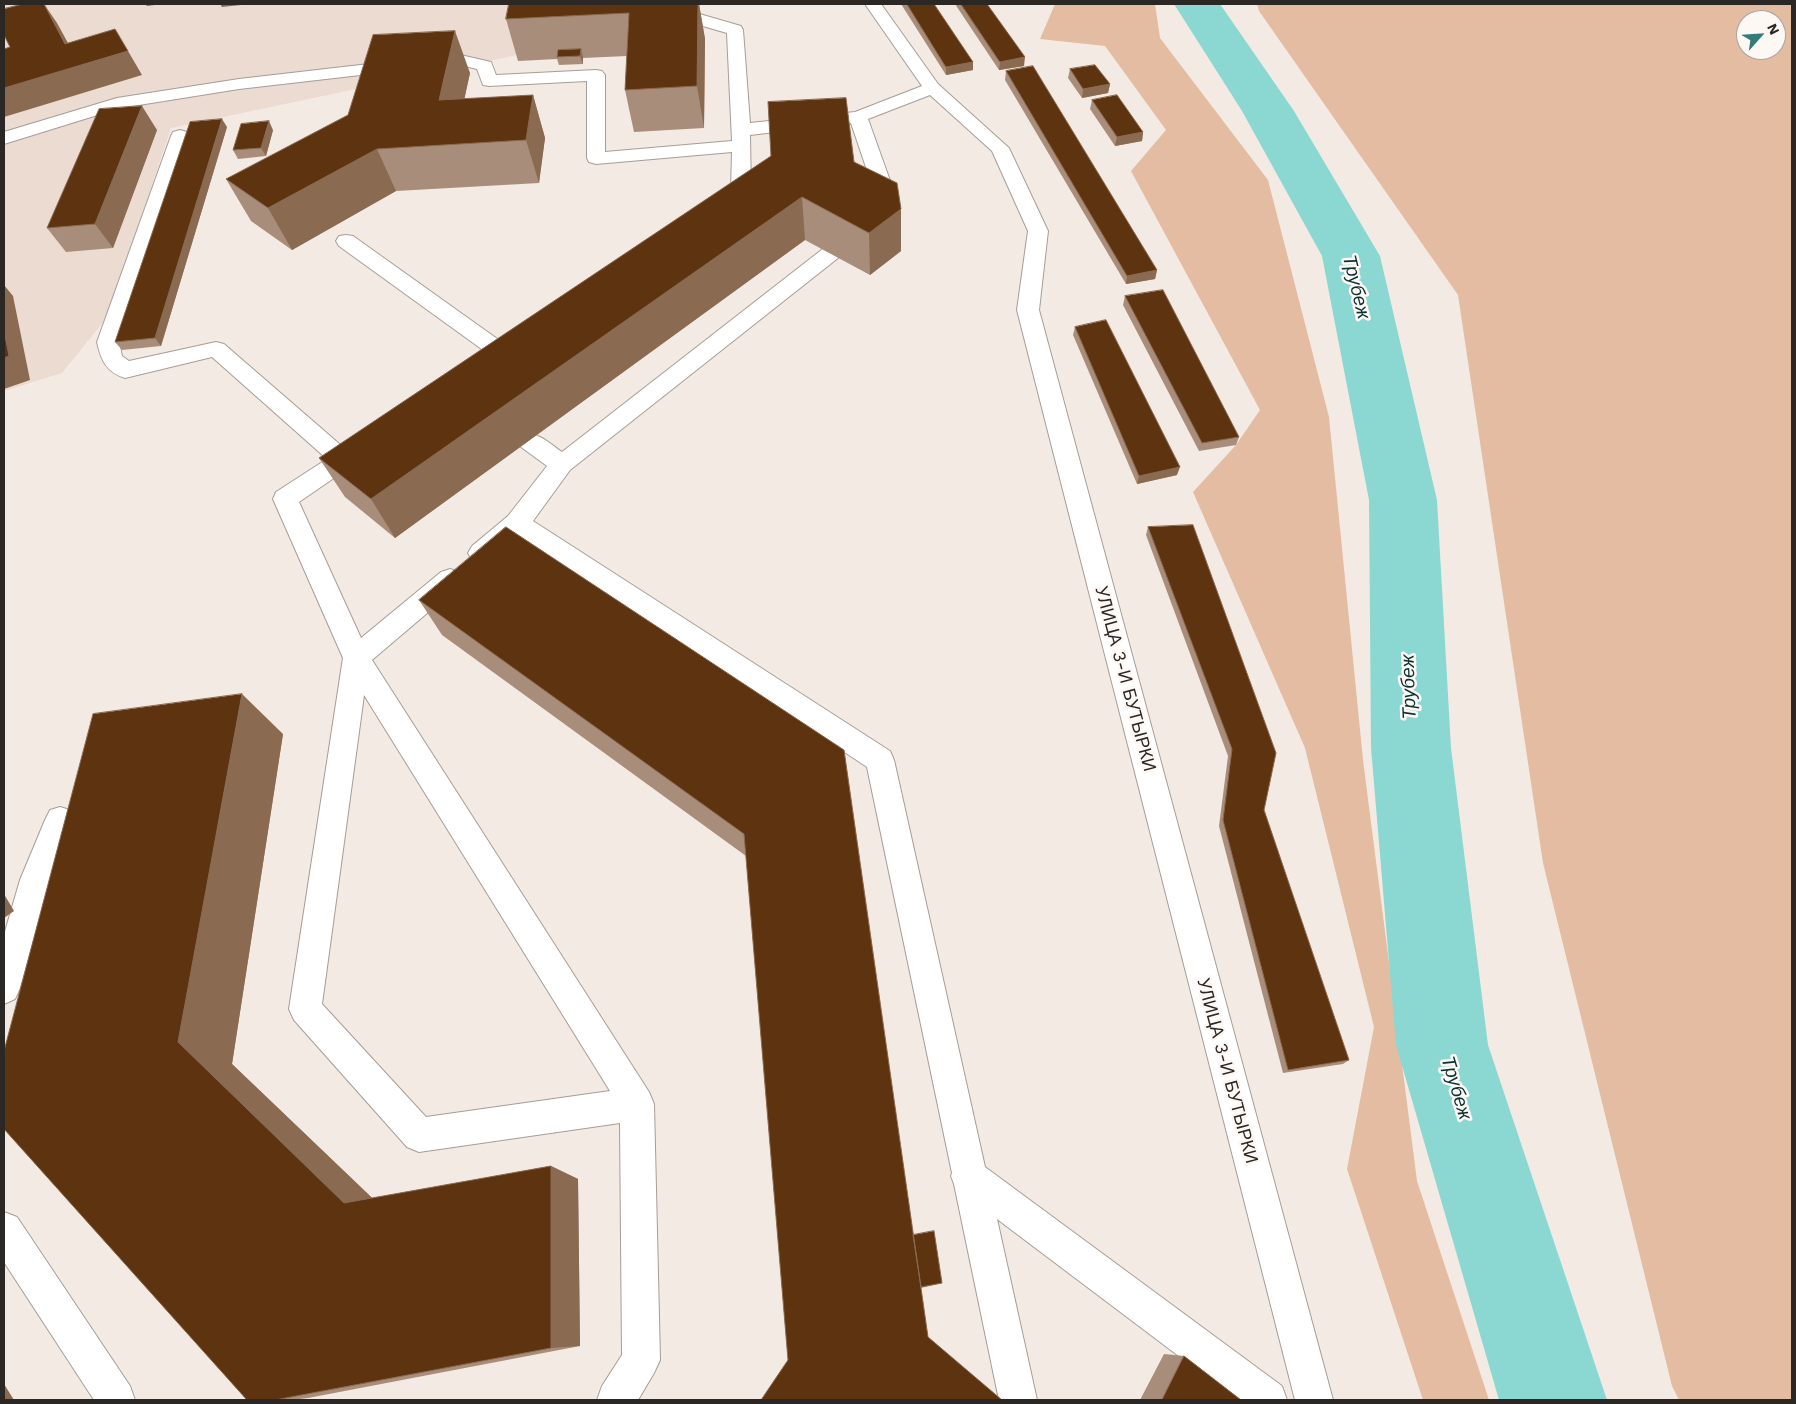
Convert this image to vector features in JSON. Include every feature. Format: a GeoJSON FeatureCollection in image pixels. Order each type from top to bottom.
{"type":"FeatureCollection","features":[{"type":"Feature","properties":{"kind":"street"},"geometry":{"type":"LineString","coordinates":[[688,4],[688,16],[735,30],[741,138],[741,192],[708,214]]}},
{"type":"Feature","properties":{"kind":"street","name":"УЛИЦА 3-И БУТЫРКИ"},"geometry":{"type":"LineString","coordinates":[[873,4],[932,88],[1000,148],[1038,231],[1028,310],[1314,1400]]}},
{"type":"Feature","properties":{"kind":"street"},"geometry":{"type":"LineString","coordinates":[[4,138],[117,104],[239,84],[456,59],[485,66],[489,81],[596,75],[596,158],[741,138],[858,116],[932,88]]}},
{"type":"Feature","properties":{"kind":"street"},"geometry":{"type":"LineString","coordinates":[[858,116],[888,203],[877,215]]}},
{"type":"Feature","properties":{"kind":"street"},"geometry":{"type":"LineString","coordinates":[[180,136],[108,342],[112,360],[126,370],[216,349],[343,460]]}},
{"type":"Feature","properties":{"kind":"street"},"geometry":{"type":"LineString","coordinates":[[346,241],[503,352]]}},
{"type":"Feature","properties":{"kind":"street"},"geometry":{"type":"LineString","coordinates":[[636,1104],[419,1135],[305,1009],[356,658],[517,523],[562,464],[831,253]]}},
{"type":"Feature","properties":{"kind":"street"},"geometry":{"type":"LineString","coordinates":[[374,439],[285,499],[356,658],[636,1104],[641,1360],[616,1400]]}},
{"type":"Feature","properties":{"kind":"street"},"geometry":{"type":"LineString","coordinates":[[529,441],[562,464]]}},
{"type":"Feature","properties":{"kind":"street"},"geometry":{"type":"LineString","coordinates":[[517,523],[880,760],[968,1176],[1018,1400]]}},
{"type":"Feature","properties":{"kind":"street"},"geometry":{"type":"LineString","coordinates":[[4,988],[35,880],[60,820]]}},
{"type":"Feature","properties":{"kind":"street"},"geometry":{"type":"LineString","coordinates":[[968,1176],[1268,1400]]}},
{"type":"Feature","properties":{"kind":"street"},"geometry":{"type":"LineString","coordinates":[[4,1230],[116,1400]]}},
{"type":"Feature","properties":{"kind":"shaded area"},"geometry":{"type":"Polygon","coordinates":[[[4,4],[540,4],[541,50],[171,128],[109,315],[62,373],[4,391],[4,4]]]}},
{"type":"Feature","properties":{"kind":"shaded area"},"geometry":{"type":"Polygon","coordinates":[[[1055,4],[1155,4],[1160,38],[1268,180],[1329,417],[1363,760],[1417,1181],[1489,1400],[1423,1400],[1347,1169],[1374,1027],[1305,748],[1193,492],[1236,445],[1260,410],[1131,171],[1166,130],[1105,46],[1040,39],[1055,4]]]}},
{"type":"Feature","properties":{"kind":"shaded area"},"geometry":{"type":"Polygon","coordinates":[[[1257,4],[1792,4],[1792,1400],[1679,1400],[1672,1386],[1543,863],[1458,295],[1259,11],[1257,4]]]}},
{"type":"Feature","properties":{"kind":"building"},"geometry":{"type":"Polygon","coordinates":[[[23,4],[44,4],[65,44],[115,29],[128,51],[4,88],[4,49],[10,47],[4,35],[4,9],[23,4]]]}},
{"type":"Feature","properties":{"kind":"building"},"geometry":{"type":"Polygon","coordinates":[[[509,4],[698,4],[697,86],[625,90],[629,13],[506,19],[509,4]]]}},
{"type":"Feature","properties":{"kind":"building"},"geometry":{"type":"Polygon","coordinates":[[[907,4],[934,4],[973,62],[946,67],[907,4]]]}},
{"type":"Feature","properties":{"kind":"building"},"geometry":{"type":"Polygon","coordinates":[[[961,4],[987,4],[1025,57],[1000,62],[961,4]]]}},
{"type":"Feature","properties":{"kind":"building"},"geometry":{"type":"Polygon","coordinates":[[[455,31],[439,100],[533,95],[526,140],[377,149],[268,208],[226,179],[348,115],[373,35],[455,31]]]}},
{"type":"Feature","properties":{"kind":"building"},"geometry":{"type":"Polygon","coordinates":[[[581,49],[580,56],[557,57],[558,50],[581,49]]]}},
{"type":"Feature","properties":{"kind":"building"},"geometry":{"type":"Polygon","coordinates":[[[1095,65],[1110,84],[1083,89],[1070,69],[1095,65]]]}},
{"type":"Feature","properties":{"kind":"building"},"geometry":{"type":"Polygon","coordinates":[[[1033,66],[1157,270],[1127,276],[1006,71],[1033,66]]]}},
{"type":"Feature","properties":{"kind":"building"},"geometry":{"type":"Polygon","coordinates":[[[1117,95],[1143,132],[1117,137],[1092,100],[1117,95]]]}},
{"type":"Feature","properties":{"kind":"building"},"geometry":{"type":"Polygon","coordinates":[[[846,98],[854,162],[897,183],[901,209],[869,233],[802,197],[371,499],[319,458],[771,156],[768,102],[846,98]]]}},
{"type":"Feature","properties":{"kind":"building"},"geometry":{"type":"Polygon","coordinates":[[[142,106],[95,224],[47,228],[99,109],[142,106]]]}},
{"type":"Feature","properties":{"kind":"building"},"geometry":{"type":"Polygon","coordinates":[[[222,119],[155,338],[115,342],[190,122],[222,119]]]}},
{"type":"Feature","properties":{"kind":"building"},"geometry":{"type":"Polygon","coordinates":[[[269,121],[261,148],[233,150],[241,124],[269,121]]]}},
{"type":"Feature","properties":{"kind":"building"},"geometry":{"type":"Polygon","coordinates":[[[1163,290],[1239,437],[1202,443],[1125,296],[1163,290]]]}},
{"type":"Feature","properties":{"kind":"building"},"geometry":{"type":"Polygon","coordinates":[[[1106,320],[1180,467],[1139,476],[1075,327],[1106,320]]]}},
{"type":"Feature","properties":{"kind":"building"},"geometry":{"type":"Polygon","coordinates":[[[4,331],[9,356],[4,358],[4,331]]]}},
{"type":"Feature","properties":{"kind":"building"},"geometry":{"type":"Polygon","coordinates":[[[1193,525],[1276,753],[1264,810],[1349,1060],[1288,1070],[1223,820],[1232,749],[1148,527],[1193,525]]]}},
{"type":"Feature","properties":{"kind":"building"},"geometry":{"type":"Polygon","coordinates":[[[506,527],[844,750],[928,1337],[1002,1400],[761,1400],[788,1360],[744,834],[419,600],[506,527]]]}},
{"type":"Feature","properties":{"kind":"building"},"geometry":{"type":"Polygon","coordinates":[[[242,694],[178,1042],[344,1203],[551,1166],[551,1348],[275,1400],[247,1400],[4,1129],[4,1051],[93,714],[242,694]]]}},
{"type":"Feature","properties":{"kind":"building"},"geometry":{"type":"Polygon","coordinates":[[[934,1231],[942,1283],[921,1287],[913,1235],[934,1231]]]}},
{"type":"Feature","properties":{"kind":"building"},"geometry":{"type":"Polygon","coordinates":[[[1184,1356],[1241,1400],[1162,1400],[1184,1356]]]}},
{"type":"Feature","properties":{"kind":"waterway","name":"Трубеж"},"geometry":{"type":"LineString","coordinates":[[1197,4],[1268,111],[1351,256],[1403,500],[1411,748],[1442,1045],[1553,1400]]}}]}
